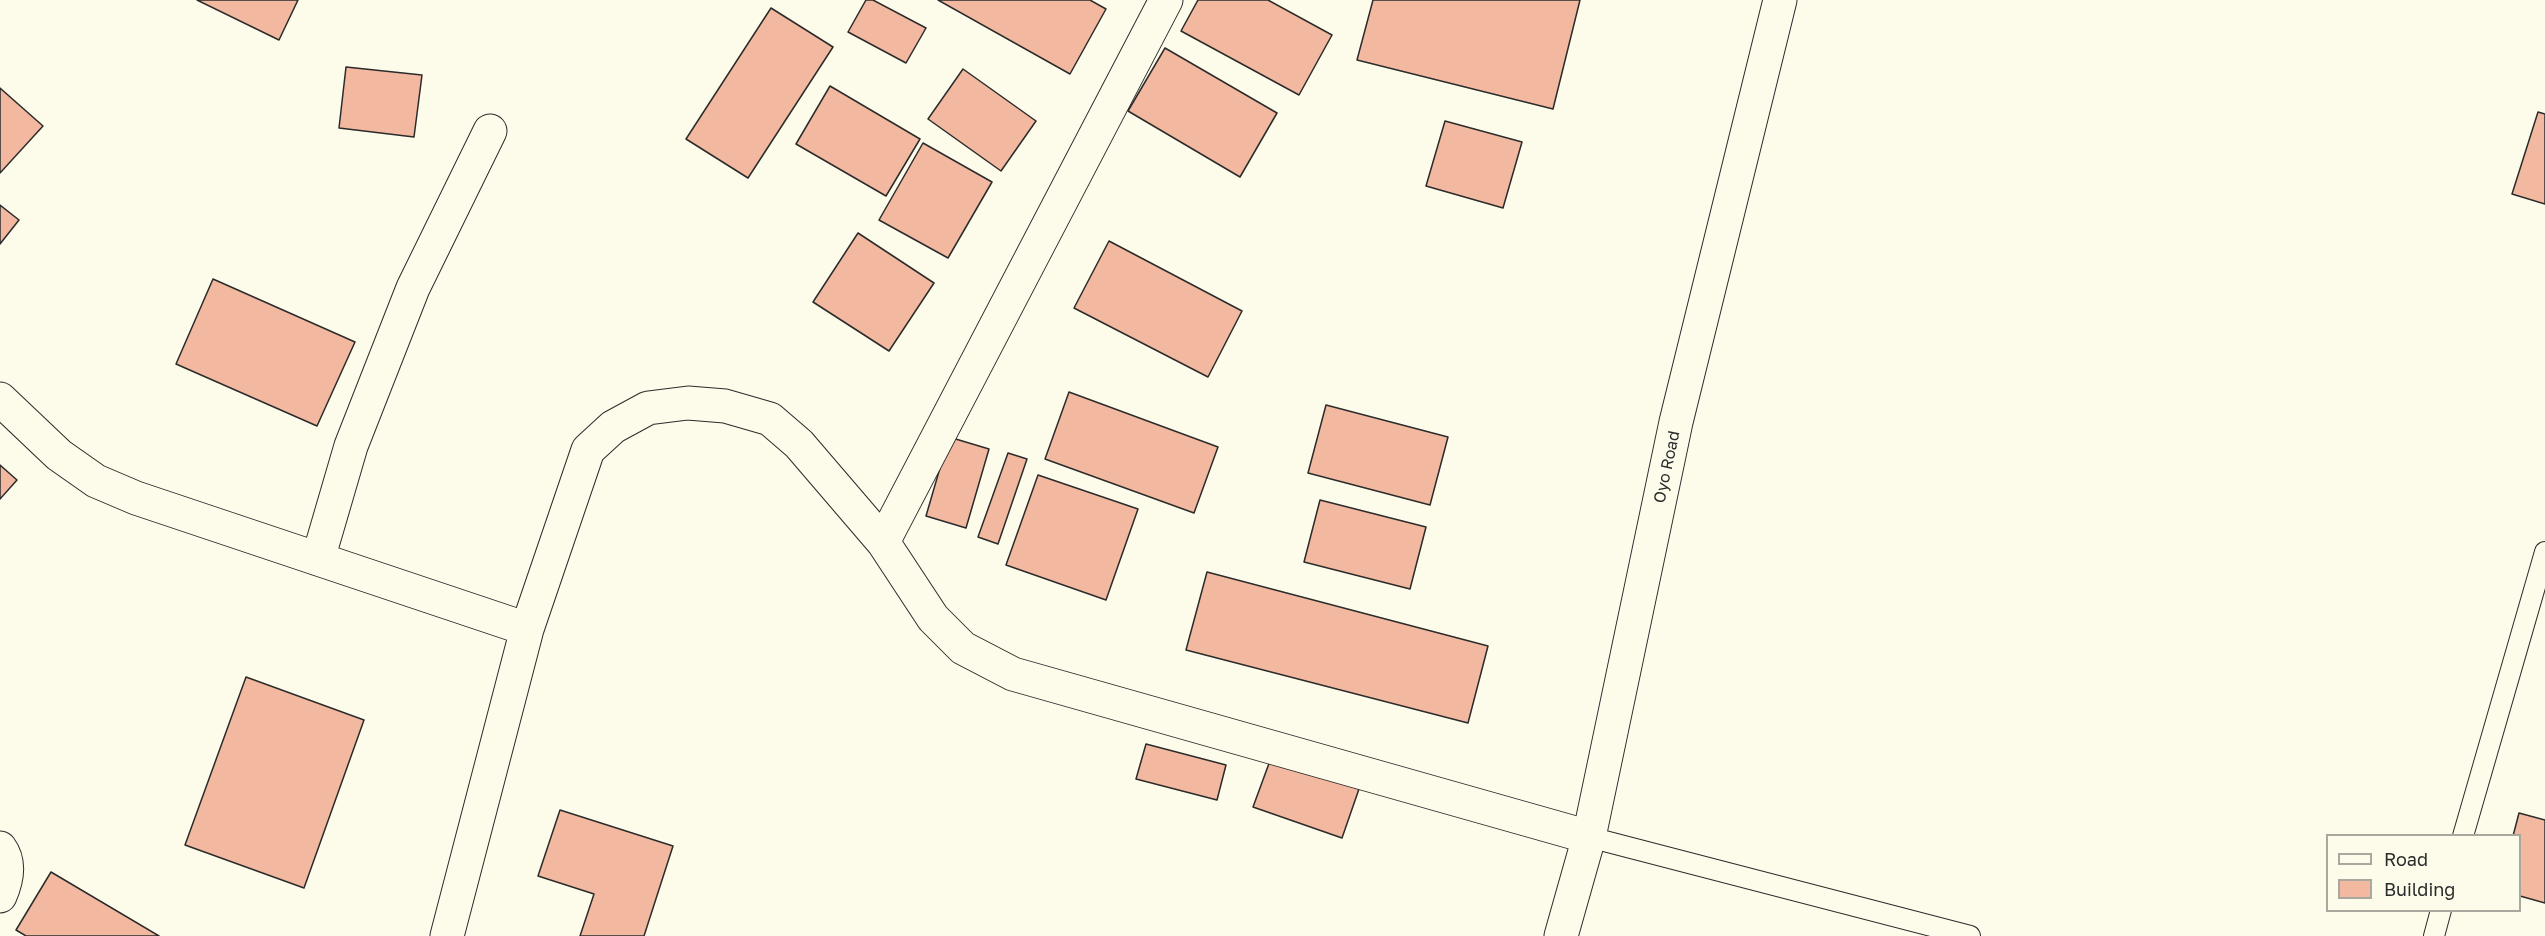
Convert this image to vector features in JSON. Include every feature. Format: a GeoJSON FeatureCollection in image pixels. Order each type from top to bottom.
{"type":"FeatureCollection","features":[{"type":"Feature","properties":{"kind":"main road"},"geometry":{"type":"LineString","coordinates":[[883,542],[1166,0]]}},
{"type":"Feature","properties":{"kind":"main road","name":"Oyo Road"},"geometry":{"type":"LineString","coordinates":[[1561,936],[1589,837],[1676,422],[1780,0]]}},
{"type":"Feature","properties":{"kind":"main road"},"geometry":{"type":"LineString","coordinates":[[318,559],[351,446],[413,288],[490,131]]}},
{"type":"Feature","properties":{"kind":"main road"},"geometry":{"type":"LineString","coordinates":[[0,399],[59,455],[96,481],[136,498],[527,629]]}},
{"type":"Feature","properties":{"kind":"main road"},"geometry":{"type":"LineString","coordinates":[[447,936],[527,629],[588,450],[613,428],[648,408],[687,403],[725,406],[770,419],[799,444],[883,542],[933,618],[963,648],[1013,674],[1589,837]]}},
{"type":"Feature","properties":{"kind":"main road"},"geometry":{"type":"LineString","coordinates":[[0,848],[8,865],[5,885],[0,896]]}},
{"type":"Feature","properties":{"kind":"lane"},"geometry":{"type":"LineString","coordinates":[[2464,834],[2545,552]]}},
{"type":"Feature","properties":{"kind":"lane"},"geometry":{"type":"LineString","coordinates":[[1589,837],[1970,936]]}},
{"type":"Feature","properties":{"kind":"lane"},"geometry":{"type":"LineString","coordinates":[[2434,936],[2440,912]]}},
{"type":"Feature","properties":{"kind":"building"},"geometry":{"type":"Polygon","coordinates":[[[197,0],[298,0],[279,40],[197,0]]]}},
{"type":"Feature","properties":{"kind":"building"},"geometry":{"type":"Polygon","coordinates":[[[866,0],[873,0],[926,28],[906,63],[848,32],[866,0]]]}},
{"type":"Feature","properties":{"kind":"building"},"geometry":{"type":"Polygon","coordinates":[[[938,0],[1090,0],[1106,9],[1070,74],[938,0]]]}},
{"type":"Feature","properties":{"kind":"building"},"geometry":{"type":"Polygon","coordinates":[[[1198,0],[1268,0],[1332,35],[1299,95],[1181,31],[1198,0]]]}},
{"type":"Feature","properties":{"kind":"building"},"geometry":{"type":"Polygon","coordinates":[[[1373,0],[1580,0],[1553,109],[1357,60],[1373,0]]]}},
{"type":"Feature","properties":{"kind":"building"},"geometry":{"type":"Polygon","coordinates":[[[771,8],[833,47],[748,178],[686,139],[771,8]]]}},
{"type":"Feature","properties":{"kind":"building"},"geometry":{"type":"Polygon","coordinates":[[[1165,48],[1277,113],[1240,177],[1128,111],[1165,48]]]}},
{"type":"Feature","properties":{"kind":"building"},"geometry":{"type":"Polygon","coordinates":[[[346,67],[422,75],[414,137],[339,128],[346,67]]]}},
{"type":"Feature","properties":{"kind":"building"},"geometry":{"type":"Polygon","coordinates":[[[963,69],[1036,121],[1001,171],[928,119],[963,69]]]}},
{"type":"Feature","properties":{"kind":"building"},"geometry":{"type":"Polygon","coordinates":[[[830,86],[920,139],[886,196],[796,144],[830,86]]]}},
{"type":"Feature","properties":{"kind":"building"},"geometry":{"type":"Polygon","coordinates":[[[0,88],[43,126],[0,173],[0,88]]]}},
{"type":"Feature","properties":{"kind":"building"},"geometry":{"type":"Polygon","coordinates":[[[2538,112],[2545,114],[2545,204],[2512,194],[2538,112]]]}},
{"type":"Feature","properties":{"kind":"building"},"geometry":{"type":"Polygon","coordinates":[[[1445,121],[1522,142],[1503,208],[1426,186],[1445,121]]]}},
{"type":"Feature","properties":{"kind":"building"},"geometry":{"type":"Polygon","coordinates":[[[923,143],[992,182],[948,258],[879,220],[923,143]]]}},
{"type":"Feature","properties":{"kind":"building"},"geometry":{"type":"Polygon","coordinates":[[[0,205],[19,220],[0,244],[0,205]]]}},
{"type":"Feature","properties":{"kind":"building"},"geometry":{"type":"Polygon","coordinates":[[[858,233],[934,283],[889,351],[813,302],[858,233]]]}},
{"type":"Feature","properties":{"kind":"building"},"geometry":{"type":"Polygon","coordinates":[[[1109,241],[1242,311],[1208,377],[1074,308],[1109,241]]]}},
{"type":"Feature","properties":{"kind":"building"},"geometry":{"type":"Polygon","coordinates":[[[213,279],[355,342],[317,426],[176,364],[213,279]]]}},
{"type":"Feature","properties":{"kind":"building"},"geometry":{"type":"Polygon","coordinates":[[[1069,392],[1218,447],[1194,513],[1045,459],[1069,392]]]}},
{"type":"Feature","properties":{"kind":"building"},"geometry":{"type":"Polygon","coordinates":[[[1326,405],[1448,437],[1430,505],[1308,473],[1326,405]]]}},
{"type":"Feature","properties":{"kind":"building"},"geometry":{"type":"Polygon","coordinates":[[[949,437],[989,449],[966,528],[926,516],[949,437]]]}},
{"type":"Feature","properties":{"kind":"building"},"geometry":{"type":"Polygon","coordinates":[[[1008,453],[1027,459],[998,544],[978,537],[1008,453]]]}},
{"type":"Feature","properties":{"kind":"building"},"geometry":{"type":"Polygon","coordinates":[[[0,465],[17,480],[0,499],[0,465]]]}},
{"type":"Feature","properties":{"kind":"building"},"geometry":{"type":"Polygon","coordinates":[[[1038,475],[1138,509],[1106,600],[1006,565],[1038,475]]]}},
{"type":"Feature","properties":{"kind":"building"},"geometry":{"type":"Polygon","coordinates":[[[1320,500],[1426,527],[1410,589],[1304,562],[1320,500]]]}},
{"type":"Feature","properties":{"kind":"building"},"geometry":{"type":"Polygon","coordinates":[[[1207,572],[1488,646],[1468,723],[1186,650],[1207,572]]]}},
{"type":"Feature","properties":{"kind":"building"},"geometry":{"type":"Polygon","coordinates":[[[246,677],[364,720],[304,888],[185,845],[246,677]]]}},
{"type":"Feature","properties":{"kind":"building"},"geometry":{"type":"Polygon","coordinates":[[[1146,744],[1226,765],[1217,800],[1136,779],[1146,744]]]}},
{"type":"Feature","properties":{"kind":"building"},"geometry":{"type":"Polygon","coordinates":[[[1271,758],[1359,789],[1342,838],[1253,807],[1271,758]]]}},
{"type":"Feature","properties":{"kind":"building"},"geometry":{"type":"Polygon","coordinates":[[[560,810],[673,846],[644,936],[580,936],[594,894],[538,876],[560,810]]]}},
{"type":"Feature","properties":{"kind":"building"},"geometry":{"type":"Polygon","coordinates":[[[2519,813],[2545,820],[2545,903],[2521,896],[2521,834],[2514,834],[2519,813]]]}},
{"type":"Feature","properties":{"kind":"building"},"geometry":{"type":"Polygon","coordinates":[[[51,872],[159,936],[26,936],[16,930],[51,872]]]}}]}
